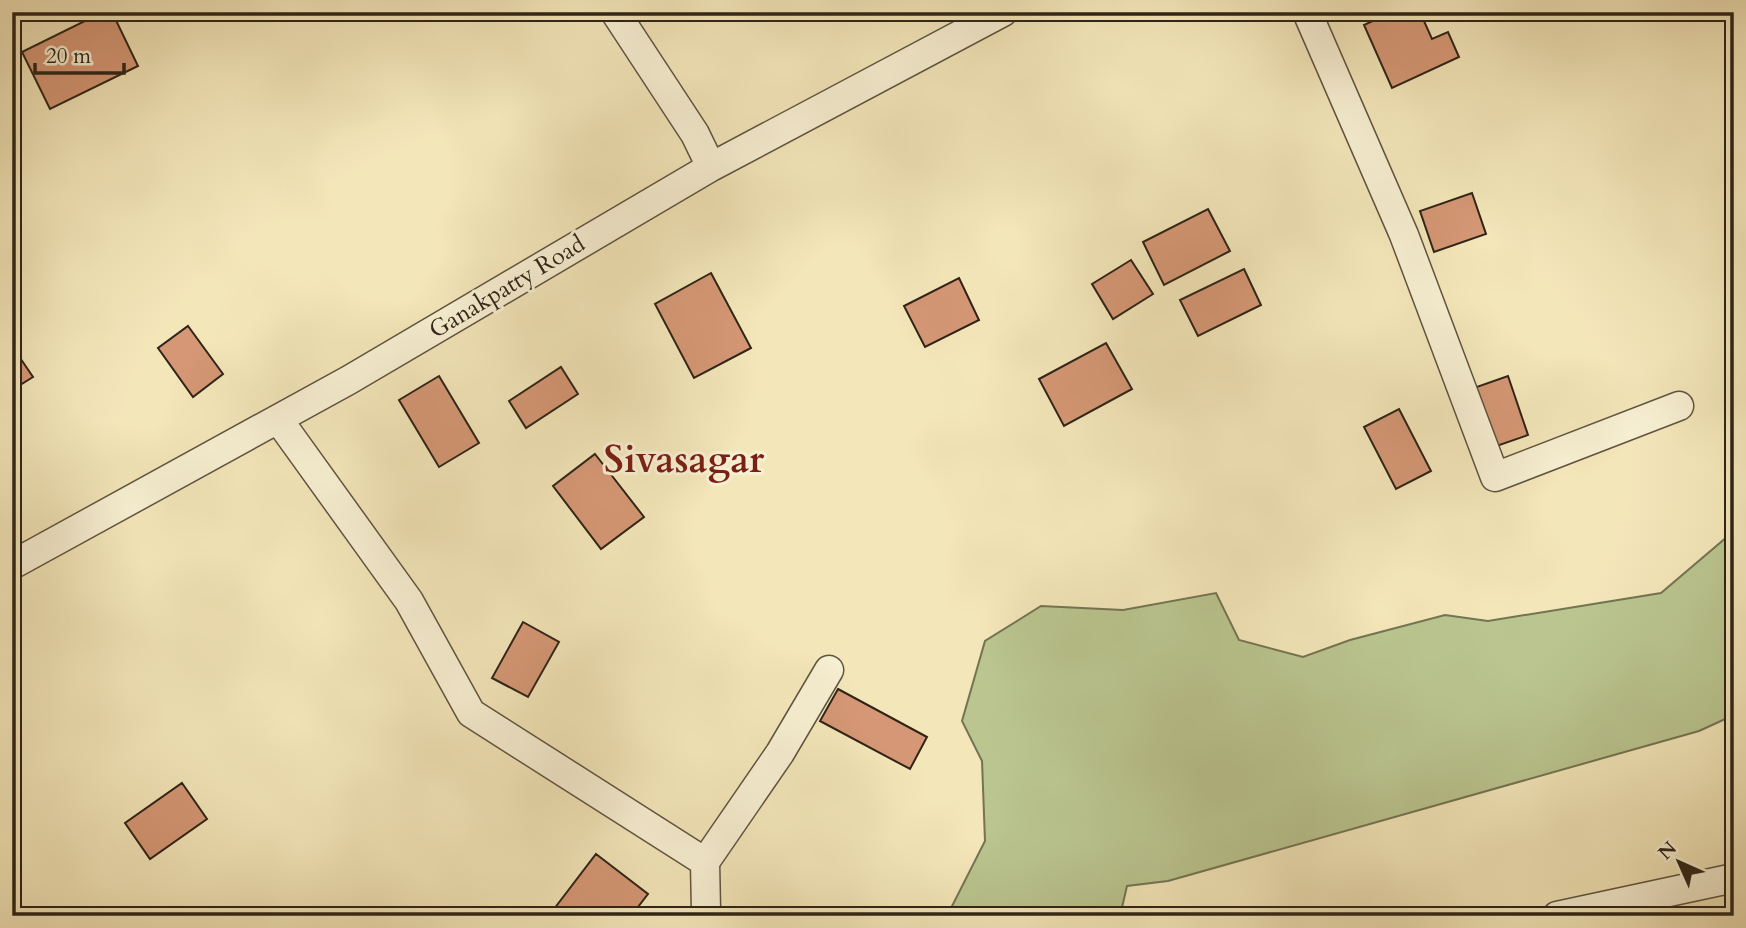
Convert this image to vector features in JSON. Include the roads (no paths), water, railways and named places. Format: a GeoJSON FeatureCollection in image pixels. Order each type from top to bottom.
{"type":"FeatureCollection","features":[{"type":"Feature","properties":{"kind":"street"},"geometry":{"type":"LineString","coordinates":[[614,12],[695,134],[711,167]]}},
{"type":"Feature","properties":{"kind":"street","name":"Ganakpatty Road"},"geometry":{"type":"LineString","coordinates":[[12,565],[349,380],[711,167],[1003,12]]}},
{"type":"Feature","properties":{"kind":"street"},"geometry":{"type":"LineString","coordinates":[[1307,12],[1404,235],[1495,477],[1679,406]]}},
{"type":"Feature","properties":{"kind":"street"},"geometry":{"type":"LineString","coordinates":[[278,419],[409,601],[471,713],[705,862]]}},
{"type":"Feature","properties":{"kind":"street"},"geometry":{"type":"LineString","coordinates":[[702,916],[706,911],[705,862],[780,753],[829,670]]}},
{"type":"Feature","properties":{"kind":"street"},"geometry":{"type":"LineString","coordinates":[[1557,916],[1734,878]]}},
{"type":"Feature","properties":{"kind":"district","name":"Sivasagar"},"geometry":{"type":"Point","coordinates":[684,460]}}]}
